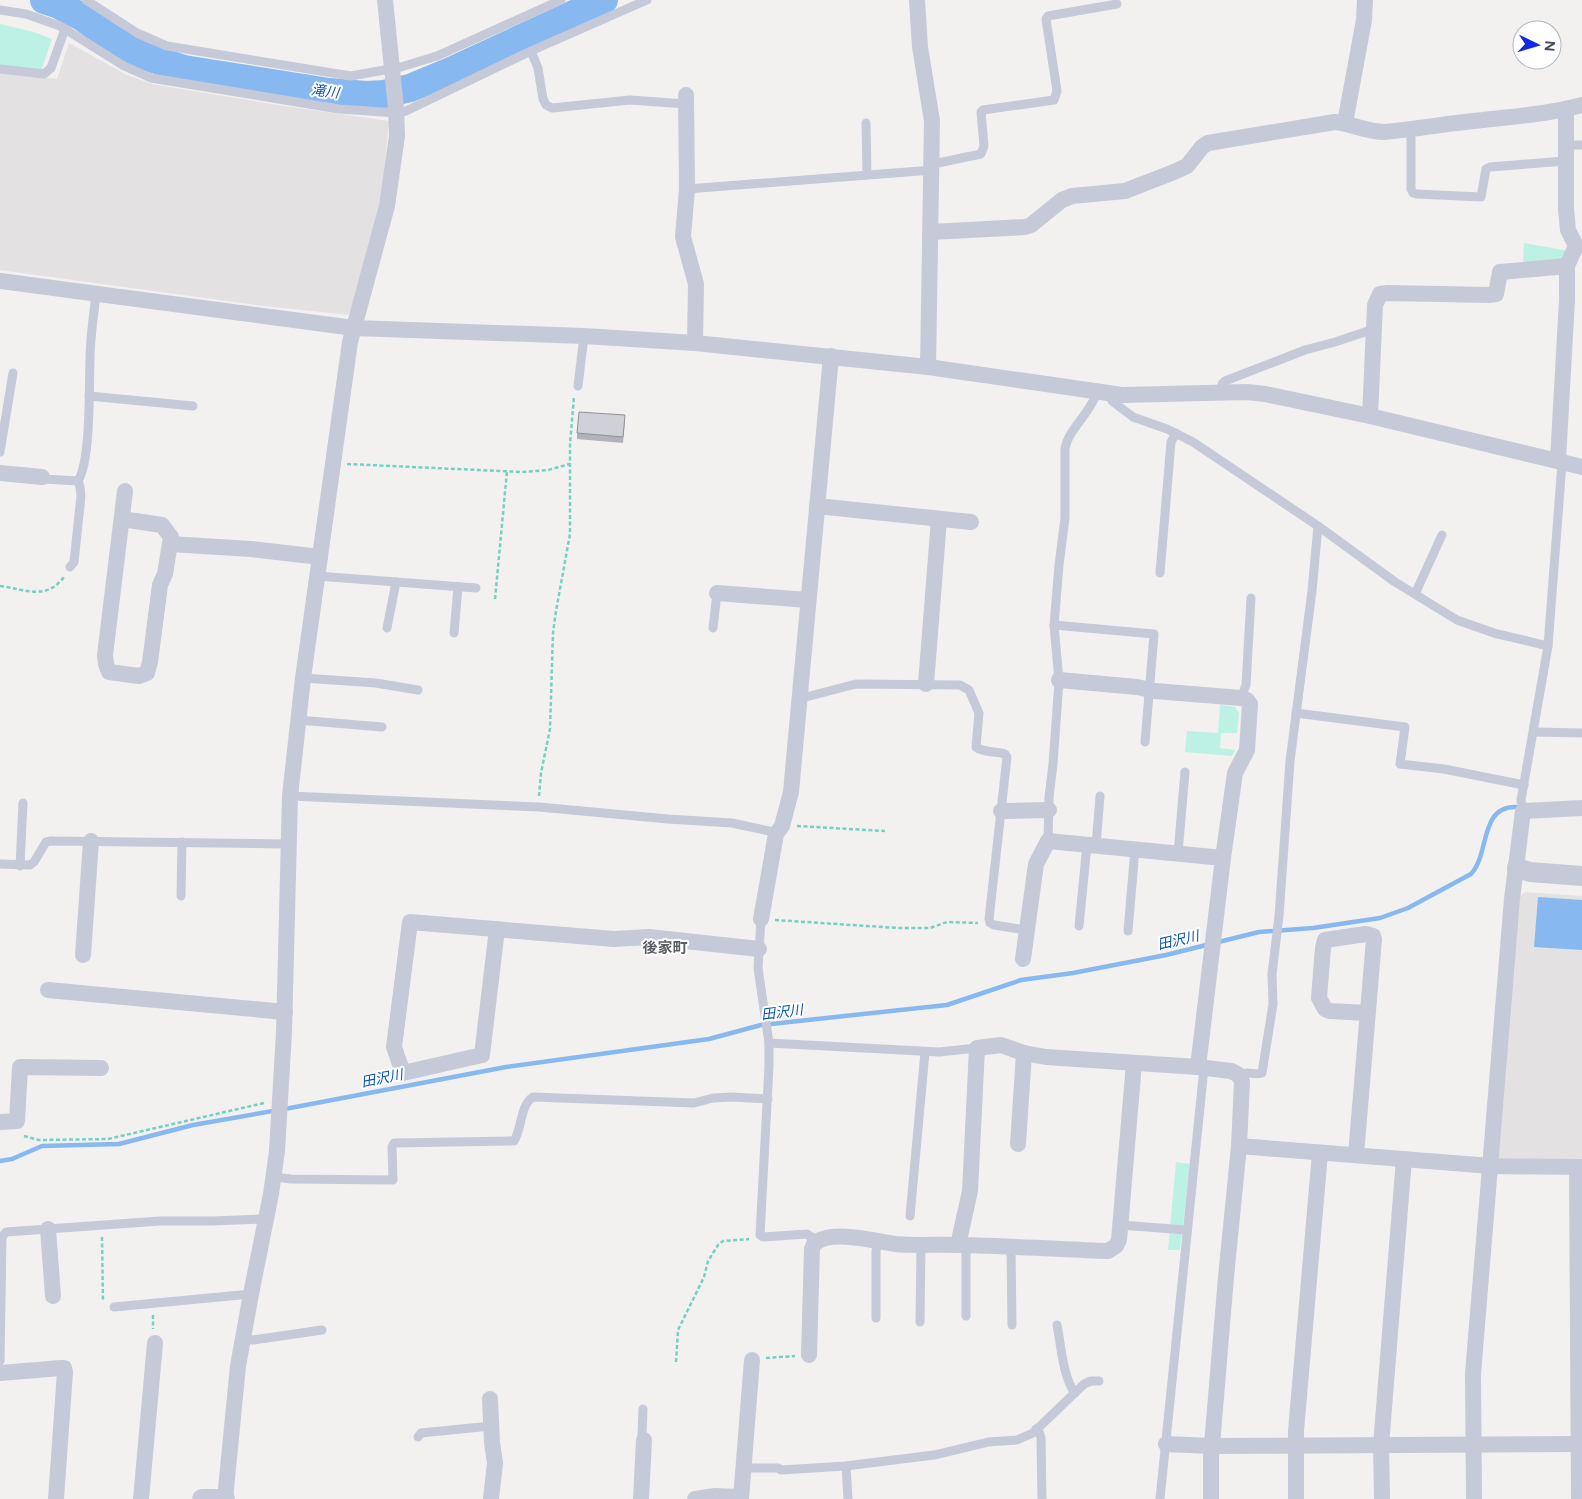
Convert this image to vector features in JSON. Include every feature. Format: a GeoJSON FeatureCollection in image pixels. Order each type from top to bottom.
{"type":"FeatureCollection","features":[{"type":"Feature","properties":{"kind":"street"},"geometry":{"type":"LineString","coordinates":[[202,1499],[225,1499],[236,1382],[274,1177],[281,1099],[285,1012],[290,796],[298,720],[349,351],[386,206],[397,136],[397,111],[385,0]]}},
{"type":"Feature","properties":{"kind":"street"},"geometry":{"type":"LineString","coordinates":[[916,0],[920,47],[932,121],[933,167],[928,367]]}},
{"type":"Feature","properties":{"kind":"street"},"geometry":{"type":"LineString","coordinates":[[1345,123],[1364,20],[1365,0]]}},
{"type":"Feature","properties":{"kind":"street"},"geometry":{"type":"LineString","coordinates":[[686,100],[687,189],[682,237],[696,284],[695,343]]}},
{"type":"Feature","properties":{"kind":"street"},"geometry":{"type":"LineString","coordinates":[[931,232],[1025,227],[1031,225],[1062,200],[1072,196],[1124,191],[1174,172],[1187,166],[1202,147],[1208,144],[1319,124],[1345,123],[1372,132],[1525,116],[1582,105]]}},
{"type":"Feature","properties":{"kind":"street"},"geometry":{"type":"LineString","coordinates":[[1560,462],[1567,266],[1579,246],[1568,230],[1566,210],[1566,109]]}},
{"type":"Feature","properties":{"kind":"street"},"geometry":{"type":"LineString","coordinates":[[1370,416],[1375,305],[1380,294],[1496,294],[1500,272],[1567,266]]}},
{"type":"Feature","properties":{"kind":"street"},"geometry":{"type":"LineString","coordinates":[[0,281],[354,328],[584,336],[695,343],[928,367],[1105,393],[1144,396],[1221,392],[1274,395],[1582,467]]}},
{"type":"Feature","properties":{"kind":"street"},"geometry":{"type":"LineString","coordinates":[[761,919],[779,830],[790,792],[831,356]]}},
{"type":"Feature","properties":{"kind":"street"},"geometry":{"type":"LineString","coordinates":[[0,473],[42,477]]}},
{"type":"Feature","properties":{"kind":"street"},"geometry":{"type":"LineString","coordinates":[[122,520],[162,525],[171,537],[165,574],[160,585],[150,662],[147,673],[139,676],[109,672],[105,654],[125,492]]}},
{"type":"Feature","properties":{"kind":"street"},"geometry":{"type":"LineString","coordinates":[[817,506],[971,522]]}},
{"type":"Feature","properties":{"kind":"street"},"geometry":{"type":"LineString","coordinates":[[926,684],[938,519]]}},
{"type":"Feature","properties":{"kind":"street"},"geometry":{"type":"LineString","coordinates":[[170,544],[251,549],[320,557]]}},
{"type":"Feature","properties":{"kind":"street"},"geometry":{"type":"LineString","coordinates":[[717,593],[808,600]]}},
{"type":"Feature","properties":{"kind":"street"},"geometry":{"type":"LineString","coordinates":[[1059,680],[1241,698],[1247,700],[1250,704],[1247,750],[1235,773],[1223,858],[1201,1067]]}},
{"type":"Feature","properties":{"kind":"street"},"geometry":{"type":"LineString","coordinates":[[1474,1499],[1473,1374],[1512,899],[1524,811],[1582,808]]}},
{"type":"Feature","properties":{"kind":"street"},"geometry":{"type":"LineString","coordinates":[[1001,811],[1049,810]]}},
{"type":"Feature","properties":{"kind":"street"},"geometry":{"type":"LineString","coordinates":[[83,955],[91,841]]}},
{"type":"Feature","properties":{"kind":"street"},"geometry":{"type":"LineString","coordinates":[[1023,958],[1036,864],[1048,841],[1223,858]]}},
{"type":"Feature","properties":{"kind":"street"},"geometry":{"type":"LineString","coordinates":[[1517,868],[1530,872],[1582,876]]}},
{"type":"Feature","properties":{"kind":"street"},"geometry":{"type":"LineString","coordinates":[[497,929],[482,1056],[403,1072],[394,1047],[410,922],[497,929],[614,939],[649,937],[759,949]]}},
{"type":"Feature","properties":{"kind":"street"},"geometry":{"type":"LineString","coordinates":[[1356,1156],[1368,1014],[1373,936],[1366,934],[1325,940],[1320,1001],[1325,1009],[1330,1011],[1368,1014]]}},
{"type":"Feature","properties":{"kind":"street"},"geometry":{"type":"LineString","coordinates":[[48,990],[285,1012]]}},
{"type":"Feature","properties":{"kind":"street"},"geometry":{"type":"LineString","coordinates":[[963,1245],[960,1236],[970,1191],[977,1048],[1001,1045],[1024,1053],[1046,1057],[1201,1067],[1231,1071],[1239,1075],[1242,1082],[1239,1146],[1212,1446],[1211,1499]]}},
{"type":"Feature","properties":{"kind":"street"},"geometry":{"type":"LineString","coordinates":[[1018,1144],[1024,1053]]}},
{"type":"Feature","properties":{"kind":"street"},"geometry":{"type":"LineString","coordinates":[[809,1355],[812,1249],[817,1241],[827,1238],[861,1238],[921,1245],[1108,1251],[1116,1246],[1119,1240],[1134,1062]]}},
{"type":"Feature","properties":{"kind":"street"},"geometry":{"type":"LineString","coordinates":[[4,1122],[17,1121],[20,1067],[101,1068]]}},
{"type":"Feature","properties":{"kind":"street"},"geometry":{"type":"LineString","coordinates":[[1239,1146],[1491,1166],[1580,1167],[1579,1499]]}},
{"type":"Feature","properties":{"kind":"street"},"geometry":{"type":"LineString","coordinates":[[1296,1499],[1296,1444],[1320,1153]]}},
{"type":"Feature","properties":{"kind":"street"},"geometry":{"type":"LineString","coordinates":[[1382,1499],[1381,1445],[1404,1159]]}},
{"type":"Feature","properties":{"kind":"street"},"geometry":{"type":"LineString","coordinates":[[48,1229],[53,1296]]}},
{"type":"Feature","properties":{"kind":"street"},"geometry":{"type":"LineString","coordinates":[[141,1499],[155,1343]]}},
{"type":"Feature","properties":{"kind":"street"},"geometry":{"type":"LineString","coordinates":[[695,1499],[715,1496],[741,1498],[752,1360]]}},
{"type":"Feature","properties":{"kind":"street"},"geometry":{"type":"LineString","coordinates":[[0,1373],[61,1368],[64,1368],[66,1372],[56,1499]]}},
{"type":"Feature","properties":{"kind":"street"},"geometry":{"type":"LineString","coordinates":[[490,1399],[495,1463],[491,1499]]}},
{"type":"Feature","properties":{"kind":"street"},"geometry":{"type":"LineString","coordinates":[[641,1499],[644,1440]]}},
{"type":"Feature","properties":{"kind":"street"},"geometry":{"type":"LineString","coordinates":[[1166,1444],[1212,1446],[1296,1444],[1580,1444]]}},
{"type":"Feature","properties":{"kind":"lane"},"geometry":{"type":"LineString","coordinates":[[86,0],[137,33],[167,46],[351,76],[392,72],[437,56],[561,0]]}},
{"type":"Feature","properties":{"kind":"lane"},"geometry":{"type":"LineString","coordinates":[[0,10],[26,14],[65,29],[124,66],[157,80],[339,109],[406,111],[531,51],[647,0]]}},
{"type":"Feature","properties":{"kind":"lane"},"geometry":{"type":"LineString","coordinates":[[687,189],[867,175],[933,167],[981,154],[984,146],[982,110],[1054,100],[1057,91],[1046,19],[1048,16],[1117,4]]}},
{"type":"Feature","properties":{"kind":"lane"},"geometry":{"type":"LineString","coordinates":[[0,69],[44,74],[51,68],[65,29]]}},
{"type":"Feature","properties":{"kind":"lane"},"geometry":{"type":"LineString","coordinates":[[531,51],[538,68],[543,99],[546,105],[552,108],[630,100],[686,100]]}},
{"type":"Feature","properties":{"kind":"lane"},"geometry":{"type":"LineString","coordinates":[[866,123],[867,175]]}},
{"type":"Feature","properties":{"kind":"lane"},"geometry":{"type":"LineString","coordinates":[[1411,129],[1411,189],[1412,193],[1417,194],[1481,197],[1486,169],[1490,166],[1565,153],[1582,145]]}},
{"type":"Feature","properties":{"kind":"lane"},"geometry":{"type":"LineString","coordinates":[[70,567],[74,557],[80,496],[78,482],[82,474],[86,450],[90,356],[96,293]]}},
{"type":"Feature","properties":{"kind":"lane"},"geometry":{"type":"LineString","coordinates":[[1221,392],[1222,384],[1225,381],[1266,364],[1374,329]]}},
{"type":"Feature","properties":{"kind":"lane"},"geometry":{"type":"LineString","coordinates":[[578,386],[584,336]]}},
{"type":"Feature","properties":{"kind":"lane"},"geometry":{"type":"LineString","coordinates":[[0,452],[13,373]]}},
{"type":"Feature","properties":{"kind":"lane"},"geometry":{"type":"LineString","coordinates":[[1048,841],[1059,680],[1054,625],[1065,518],[1066,444],[1086,414],[1105,393],[1112,401],[1133,417],[1194,442],[1318,526],[1377,569],[1457,620],[1470,626],[1548,646]]}},
{"type":"Feature","properties":{"kind":"lane"},"geometry":{"type":"LineString","coordinates":[[89,396],[193,406]]}},
{"type":"Feature","properties":{"kind":"lane"},"geometry":{"type":"LineString","coordinates":[[1160,574],[1171,442],[1176,434]]}},
{"type":"Feature","properties":{"kind":"lane"},"geometry":{"type":"LineString","coordinates":[[1524,811],[1522,800],[1524,785],[1548,646],[1560,462]]}},
{"type":"Feature","properties":{"kind":"lane"},"geometry":{"type":"LineString","coordinates":[[42,477],[44,479],[78,482]]}},
{"type":"Feature","properties":{"kind":"lane"},"geometry":{"type":"LineString","coordinates":[[1239,1075],[1246,1072],[1258,1074],[1262,1073],[1264,1069],[1273,1004],[1272,974],[1278,923],[1290,761],[1312,591],[1318,526]]}},
{"type":"Feature","properties":{"kind":"lane"},"geometry":{"type":"LineString","coordinates":[[1415,594],[1442,535]]}},
{"type":"Feature","properties":{"kind":"lane"},"geometry":{"type":"LineString","coordinates":[[317,576],[476,588]]}},
{"type":"Feature","properties":{"kind":"lane"},"geometry":{"type":"LineString","coordinates":[[387,628],[396,582]]}},
{"type":"Feature","properties":{"kind":"lane"},"geometry":{"type":"LineString","coordinates":[[454,633],[458,587]]}},
{"type":"Feature","properties":{"kind":"lane"},"geometry":{"type":"LineString","coordinates":[[713,628],[717,593]]}},
{"type":"Feature","properties":{"kind":"lane"},"geometry":{"type":"LineString","coordinates":[[1241,698],[1246,685],[1251,598]]}},
{"type":"Feature","properties":{"kind":"lane"},"geometry":{"type":"LineString","coordinates":[[1054,625],[1154,634],[1145,742]]}},
{"type":"Feature","properties":{"kind":"lane"},"geometry":{"type":"LineString","coordinates":[[303,678],[376,683],[418,690]]}},
{"type":"Feature","properties":{"kind":"lane"},"geometry":{"type":"LineString","coordinates":[[799,697],[806,697],[856,684],[960,685],[969,690],[979,713],[976,747],[979,750],[1002,752],[1007,757],[990,921],[994,924],[1026,930]]}},
{"type":"Feature","properties":{"kind":"lane"},"geometry":{"type":"LineString","coordinates":[[1296,713],[1405,727],[1400,764],[1444,769],[1524,785]]}},
{"type":"Feature","properties":{"kind":"lane"},"geometry":{"type":"LineString","coordinates":[[298,720],[382,727]]}},
{"type":"Feature","properties":{"kind":"lane"},"geometry":{"type":"LineString","coordinates":[[1534,732],[1582,733]]}},
{"type":"Feature","properties":{"kind":"lane"},"geometry":{"type":"LineString","coordinates":[[1178,853],[1186,772]]}},
{"type":"Feature","properties":{"kind":"lane"},"geometry":{"type":"LineString","coordinates":[[290,796],[539,807],[732,823],[768,831],[779,830]]}},
{"type":"Feature","properties":{"kind":"lane"},"geometry":{"type":"LineString","coordinates":[[1079,926],[1100,796]]}},
{"type":"Feature","properties":{"kind":"lane"},"geometry":{"type":"LineString","coordinates":[[20,866],[23,803]]}},
{"type":"Feature","properties":{"kind":"lane"},"geometry":{"type":"LineString","coordinates":[[0,864],[30,865],[34,862],[46,842],[288,844]]}},
{"type":"Feature","properties":{"kind":"lane"},"geometry":{"type":"LineString","coordinates":[[181,896],[182,842]]}},
{"type":"Feature","properties":{"kind":"lane"},"geometry":{"type":"LineString","coordinates":[[1128,930],[1135,849]]}},
{"type":"Feature","properties":{"kind":"lane"},"geometry":{"type":"LineString","coordinates":[[761,919],[758,968],[769,1043],[768,1099],[760,1235],[807,1234],[817,1241]]}},
{"type":"Feature","properties":{"kind":"lane"},"geometry":{"type":"LineString","coordinates":[[769,1043],[924,1052],[977,1048]]}},
{"type":"Feature","properties":{"kind":"lane"},"geometry":{"type":"LineString","coordinates":[[910,1216],[924,1052]]}},
{"type":"Feature","properties":{"kind":"lane"},"geometry":{"type":"LineString","coordinates":[[1160,1499],[1201,1067]]}},
{"type":"Feature","properties":{"kind":"lane"},"geometry":{"type":"LineString","coordinates":[[274,1177],[291,1179],[393,1180],[392,1146],[394,1143],[514,1141],[525,1109],[530,1099],[534,1097],[694,1103],[731,1096],[768,1099]]}},
{"type":"Feature","properties":{"kind":"lane"},"geometry":{"type":"LineString","coordinates":[[0,1361],[1,1245],[2,1237],[6,1232],[160,1221],[266,1220]]}},
{"type":"Feature","properties":{"kind":"lane"},"geometry":{"type":"LineString","coordinates":[[1120,1225],[1186,1230]]}},
{"type":"Feature","properties":{"kind":"lane"},"geometry":{"type":"LineString","coordinates":[[876,1318],[876,1251],[878,1241]]}},
{"type":"Feature","properties":{"kind":"lane"},"geometry":{"type":"LineString","coordinates":[[920,1322],[921,1245]]}},
{"type":"Feature","properties":{"kind":"lane"},"geometry":{"type":"LineString","coordinates":[[963,1245],[966,1316]]}},
{"type":"Feature","properties":{"kind":"lane"},"geometry":{"type":"LineString","coordinates":[[1011,1248],[1012,1325]]}},
{"type":"Feature","properties":{"kind":"lane"},"geometry":{"type":"LineString","coordinates":[[114,1307],[251,1294]]}},
{"type":"Feature","properties":{"kind":"lane"},"geometry":{"type":"LineString","coordinates":[[1057,1326],[1070,1387],[1075,1393]]}},
{"type":"Feature","properties":{"kind":"lane"},"geometry":{"type":"LineString","coordinates":[[243,1340],[322,1330]]}},
{"type":"Feature","properties":{"kind":"lane"},"geometry":{"type":"LineString","coordinates":[[743,1468],[778,1468],[781,1470],[846,1466],[934,1455],[988,1442],[1017,1440],[1036,1430],[1075,1393],[1091,1381],[1099,1381]]}},
{"type":"Feature","properties":{"kind":"lane"},"geometry":{"type":"LineString","coordinates":[[642,1409],[642,1434],[644,1440]]}},
{"type":"Feature","properties":{"kind":"lane"},"geometry":{"type":"LineString","coordinates":[[418,1437],[421,1433],[491,1426]]}},
{"type":"Feature","properties":{"kind":"lane"},"geometry":{"type":"LineString","coordinates":[[1036,1430],[1041,1438],[1042,1499]]}},
{"type":"Feature","properties":{"kind":"lane"},"geometry":{"type":"LineString","coordinates":[[846,1466],[848,1499]]}},
{"type":"Feature","properties":{"kind":"path"},"geometry":{"type":"LineString","coordinates":[[539,807],[539,782],[551,721],[553,633],[570,534],[570,432],[575,390],[578,386]]}},
{"type":"Feature","properties":{"kind":"path"},"geometry":{"type":"LineString","coordinates":[[333,464],[537,472],[571,463]]}},
{"type":"Feature","properties":{"kind":"path"},"geometry":{"type":"LineString","coordinates":[[495,599],[507,471]]}},
{"type":"Feature","properties":{"kind":"path"},"geometry":{"type":"LineString","coordinates":[[0,586],[44,592],[59,583],[70,567]]}},
{"type":"Feature","properties":{"kind":"path"},"geometry":{"type":"LineString","coordinates":[[779,830],[885,831]]}},
{"type":"Feature","properties":{"kind":"path"},"geometry":{"type":"LineString","coordinates":[[761,919],[898,928],[930,928],[947,922],[974,923],[990,921]]}},
{"type":"Feature","properties":{"kind":"path"},"geometry":{"type":"LineString","coordinates":[[4,1122],[9,1130],[14,1133],[38,1140],[108,1138],[281,1099]]}},
{"type":"Feature","properties":{"kind":"path"},"geometry":{"type":"LineString","coordinates":[[100,1224],[103,1263],[102,1297],[104,1305],[114,1307]]}},
{"type":"Feature","properties":{"kind":"path"},"geometry":{"type":"LineString","coordinates":[[676,1362],[678,1330],[704,1277],[708,1260],[718,1245],[723,1241],[762,1236]]}},
{"type":"Feature","properties":{"kind":"path"},"geometry":{"type":"LineString","coordinates":[[155,1343],[153,1320],[156,1303]]}},
{"type":"Feature","properties":{"kind":"path"},"geometry":{"type":"LineString","coordinates":[[752,1360],[809,1355]]}},
{"type":"Feature","properties":{"kind":"shaded area"},"geometry":{"type":"Polygon","coordinates":[[[69,43],[127,75],[152,84],[389,121],[378,217],[354,301],[348,315],[256,305],[0,270],[0,72],[57,79],[69,43]]]}},
{"type":"Feature","properties":{"kind":"shaded area"},"geometry":{"type":"Polygon","coordinates":[[[1525,892],[1582,896],[1582,1159],[1497,1158],[1520,896],[1525,892]]]}},
{"type":"Feature","properties":{"kind":"green space"},"geometry":{"type":"Polygon","coordinates":[[[0,24],[34,32],[52,39],[40,74],[0,69],[0,24]]]}},
{"type":"Feature","properties":{"kind":"green space"},"geometry":{"type":"Polygon","coordinates":[[[1524,243],[1569,251],[1564,263],[1523,266],[1524,243]]]}},
{"type":"Feature","properties":{"kind":"green space"},"geometry":{"type":"Polygon","coordinates":[[[1220,705],[1235,707],[1239,713],[1237,733],[1221,733],[1220,748],[1235,750],[1232,756],[1185,752],[1187,731],[1218,733],[1220,705]]]}},
{"type":"Feature","properties":{"kind":"green space"},"geometry":{"type":"Polygon","coordinates":[[[1176,1162],[1190,1164],[1180,1250],[1168,1250],[1176,1162]]]}},
{"type":"Feature","properties":{"kind":"water"},"geometry":{"type":"Polygon","coordinates":[[[1538,897],[1582,900],[1582,950],[1534,947],[1538,897]]]}},
{"type":"Feature","properties":{"kind":"building"},"geometry":{"type":"Polygon","coordinates":[[[579,412],[625,415],[623,437],[577,433],[579,412]]]}},
{"type":"Feature","properties":{"kind":"waterway","name":"滝川"},"geometry":{"type":"LineString","coordinates":[[44,0],[59,5],[82,17],[106,35],[141,55],[184,69],[329,92],[366,95],[384,94],[410,88],[604,0]]}},
{"type":"Feature","properties":{"kind":"waterway","name":"田沢川"},"geometry":{"type":"LineString","coordinates":[[0,1161],[12,1159],[42,1146],[119,1144],[193,1125],[506,1067],[709,1039],[761,1025],[947,1005],[1021,980],[1073,973],[1166,955],[1259,932],[1313,928],[1380,918],[1408,908],[1471,874],[1477,865],[1491,822],[1496,814],[1504,809],[1516,807]]}},
{"type":"Feature","properties":{"kind":"district","name":"後家町"},"geometry":{"type":"Point","coordinates":[665,948]}}]}
